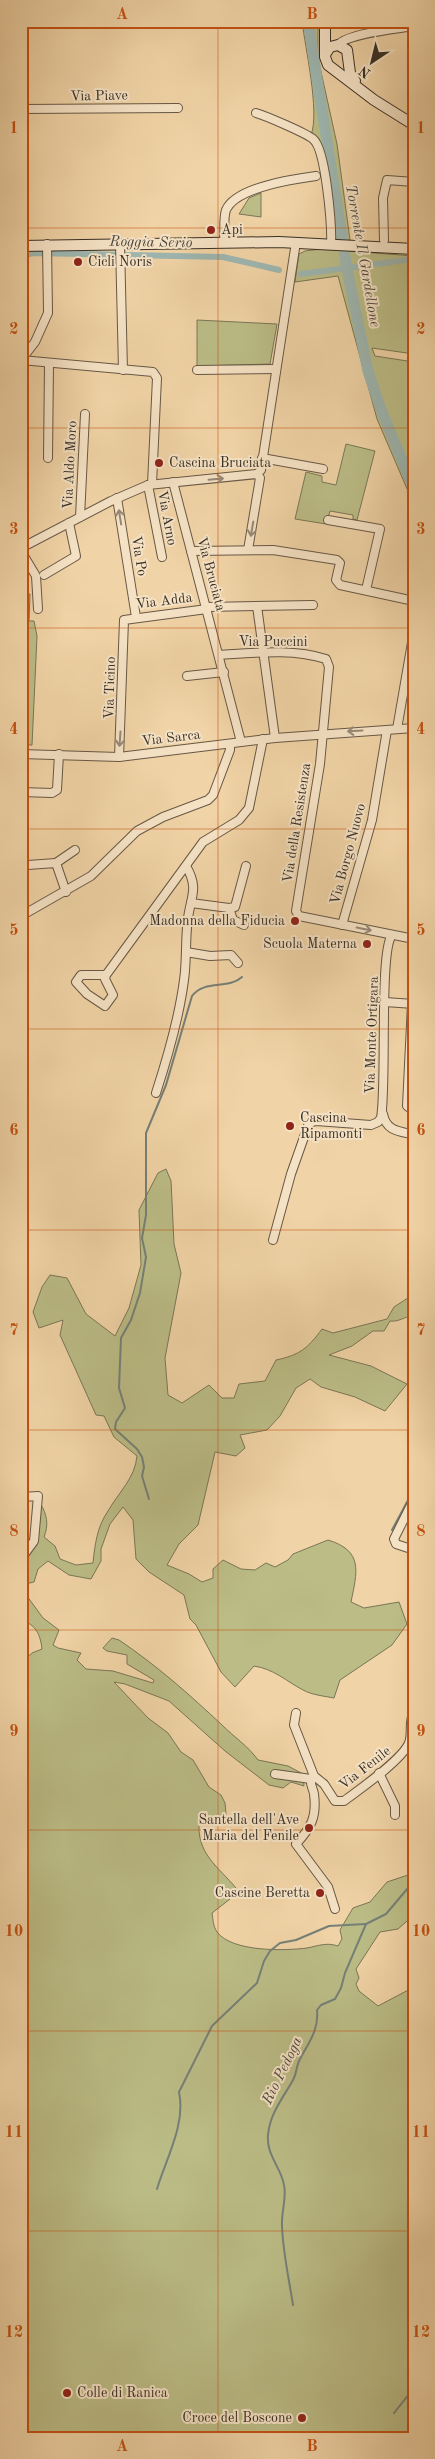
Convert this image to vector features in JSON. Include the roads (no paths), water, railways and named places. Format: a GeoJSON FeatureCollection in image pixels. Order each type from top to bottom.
{"type":"FeatureCollection","features":[{"type":"Feature","properties":{"kind":"street"},"geometry":{"type":"LineString","coordinates":[[326,21],[337,45]]}},
{"type":"Feature","properties":{"kind":"street"},"geometry":{"type":"LineString","coordinates":[[326,21],[326,60],[333,68],[374,100],[414,125]]}},
{"type":"Feature","properties":{"kind":"street"},"geometry":{"type":"LineString","coordinates":[[326,53],[330,47],[342,41],[414,26]]}},
{"type":"Feature","properties":{"kind":"street"},"geometry":{"type":"LineString","coordinates":[[359,36],[351,42],[349,57],[352,79],[359,87]]}},
{"type":"Feature","properties":{"kind":"street"},"geometry":{"type":"LineString","coordinates":[[337,45],[343,46],[349,57]]}},
{"type":"Feature","properties":{"kind":"street"},"geometry":{"type":"LineString","coordinates":[[333,68],[343,68],[349,57]]}},
{"type":"Feature","properties":{"kind":"street","name":"Via Piave"},"geometry":{"type":"LineString","coordinates":[[21,109],[178,108]]}},
{"type":"Feature","properties":{"kind":"street"},"geometry":{"type":"LineString","coordinates":[[256,114],[314,139],[322,154],[320,176],[332,226],[334,245]]}},
{"type":"Feature","properties":{"kind":"street"},"geometry":{"type":"LineString","coordinates":[[224,242],[226,211],[237,200],[264,185],[320,176]]}},
{"type":"Feature","properties":{"kind":"street"},"geometry":{"type":"LineString","coordinates":[[384,240],[383,198],[387,180],[414,182]]}},
{"type":"Feature","properties":{"kind":"street"},"geometry":{"type":"LineString","coordinates":[[21,246],[47,251],[120,252],[224,242],[296,242],[414,249]]}},
{"type":"Feature","properties":{"kind":"street"},"geometry":{"type":"LineString","coordinates":[[248,550],[260,478],[258,474],[296,242]]}},
{"type":"Feature","properties":{"kind":"street"},"geometry":{"type":"LineString","coordinates":[[21,360],[35,342],[48,313],[47,251]]}},
{"type":"Feature","properties":{"kind":"street"},"geometry":{"type":"LineString","coordinates":[[120,252],[123,370]]}},
{"type":"Feature","properties":{"kind":"street"},"geometry":{"type":"LineString","coordinates":[[21,360],[154,372],[157,378],[150,485]]}},
{"type":"Feature","properties":{"kind":"street"},"geometry":{"type":"LineString","coordinates":[[48,458],[49,363]]}},
{"type":"Feature","properties":{"kind":"street"},"geometry":{"type":"LineString","coordinates":[[197,370],[276,369]]}},
{"type":"Feature","properties":{"kind":"street","name":"Via Aldo Moro"},"geometry":{"type":"LineString","coordinates":[[80,517],[85,414]]}},
{"type":"Feature","properties":{"kind":"street"},"geometry":{"type":"LineString","coordinates":[[262,458],[323,469]]}},
{"type":"Feature","properties":{"kind":"street"},"geometry":{"type":"LineString","coordinates":[[38,609],[36,576],[21,550],[116,498],[150,485],[258,474]]}},
{"type":"Feature","properties":{"kind":"street","name":"Via Bruciata"},"geometry":{"type":"LineString","coordinates":[[174,482],[241,742]]}},
{"type":"Feature","properties":{"kind":"street","name":"Via Arno"},"geometry":{"type":"LineString","coordinates":[[150,485],[162,556]]}},
{"type":"Feature","properties":{"kind":"street","name":"Via Po"},"geometry":{"type":"LineString","coordinates":[[116,498],[136,617]]}},
{"type":"Feature","properties":{"kind":"street"},"geometry":{"type":"LineString","coordinates":[[328,520],[380,529],[366,590]]}},
{"type":"Feature","properties":{"kind":"street"},"geometry":{"type":"LineString","coordinates":[[44,575],[76,556],[69,523]]}},
{"type":"Feature","properties":{"kind":"street"},"geometry":{"type":"LineString","coordinates":[[191,551],[273,550],[336,560],[341,565],[337,583],[414,601]]}},
{"type":"Feature","properties":{"kind":"street","name":"Via Adda"},"geometry":{"type":"LineString","coordinates":[[124,620],[207,608],[313,605]]}},
{"type":"Feature","properties":{"kind":"street"},"geometry":{"type":"LineString","coordinates":[[258,606],[275,738]]}},
{"type":"Feature","properties":{"kind":"street","name":"Via Ticino"},"geometry":{"type":"LineString","coordinates":[[119,757],[124,620]]}},
{"type":"Feature","properties":{"kind":"street"},"geometry":{"type":"LineString","coordinates":[[396,729],[414,631]]}},
{"type":"Feature","properties":{"kind":"street","name":"Via Puccini"},"geometry":{"type":"LineString","coordinates":[[219,655],[264,653],[312,654],[326,658]]}},
{"type":"Feature","properties":{"kind":"street","name":"Via della Resistenza"},"geometry":{"type":"LineString","coordinates":[[326,658],[329,667],[324,733],[296,911],[299,916],[342,925]]}},
{"type":"Feature","properties":{"kind":"street"},"geometry":{"type":"LineString","coordinates":[[187,676],[224,672]]}},
{"type":"Feature","properties":{"kind":"street","name":"Via Sarca"},"geometry":{"type":"LineString","coordinates":[[21,754],[119,757],[324,733],[414,728]]}},
{"type":"Feature","properties":{"kind":"street","name":"Via Borgo Nuovo"},"geometry":{"type":"LineString","coordinates":[[342,925],[372,820],[387,730]]}},
{"type":"Feature","properties":{"kind":"street"},"geometry":{"type":"LineString","coordinates":[[106,975],[82,975],[76,982],[87,994],[105,1006],[113,995],[105,979],[106,975],[203,842],[239,820],[249,808],[263,739]]}},
{"type":"Feature","properties":{"kind":"street"},"geometry":{"type":"LineString","coordinates":[[21,916],[91,876],[137,831],[163,817],[208,800],[216,786],[230,750],[230,744]]}},
{"type":"Feature","properties":{"kind":"street"},"geometry":{"type":"LineString","coordinates":[[21,792],[52,793],[57,790],[59,754]]}},
{"type":"Feature","properties":{"kind":"street"},"geometry":{"type":"LineString","coordinates":[[28,865],[56,863],[75,850]]}},
{"type":"Feature","properties":{"kind":"street"},"geometry":{"type":"LineString","coordinates":[[56,863],[66,892]]}},
{"type":"Feature","properties":{"kind":"street"},"geometry":{"type":"LineString","coordinates":[[156,1092],[177,1026],[188,918],[194,889],[193,878],[186,866]]}},
{"type":"Feature","properties":{"kind":"street"},"geometry":{"type":"LineString","coordinates":[[191,903],[229,908],[235,907],[246,866]]}},
{"type":"Feature","properties":{"kind":"street"},"geometry":{"type":"LineString","coordinates":[[229,908],[233,920],[244,925]]}},
{"type":"Feature","properties":{"kind":"street"},"geometry":{"type":"LineString","coordinates":[[342,925],[414,939]]}},
{"type":"Feature","properties":{"kind":"street","name":"Via Monte Ortigara"},"geometry":{"type":"LineString","coordinates":[[273,1240],[291,1174],[309,1124],[316,1121],[371,1125],[378,1122],[382,1111],[388,944],[392,935]]}},
{"type":"Feature","properties":{"kind":"street"},"geometry":{"type":"LineString","coordinates":[[186,952],[210,956],[231,955],[238,963]]}},
{"type":"Feature","properties":{"kind":"street"},"geometry":{"type":"LineString","coordinates":[[385,1002],[413,1004],[412,1067],[407,1106],[409,1110],[414,1111]]}},
{"type":"Feature","properties":{"kind":"street"},"geometry":{"type":"LineString","coordinates":[[382,1111],[388,1127],[411,1134]]}},
{"type":"Feature","properties":{"kind":"street"},"geometry":{"type":"LineString","coordinates":[[21,1497],[38,1496],[34,1541],[21,1559]]}},
{"type":"Feature","properties":{"kind":"street"},"geometry":{"type":"LineString","coordinates":[[414,1499],[394,1539],[396,1544],[401,1547],[414,1550]]}},
{"type":"Feature","properties":{"kind":"street"},"geometry":{"type":"LineString","coordinates":[[21,1677],[21,1696]]}},
{"type":"Feature","properties":{"kind":"street","name":"Via Fenile"},"geometry":{"type":"LineString","coordinates":[[312,1778],[324,1784],[335,1801],[344,1801],[402,1754],[409,1742],[410,1719],[414,1712]]}},
{"type":"Feature","properties":{"kind":"street"},"geometry":{"type":"LineString","coordinates":[[296,1714],[294,1725],[312,1778],[310,1786],[314,1792],[312,1825],[296,1844],[328,1887],[336,1909]]}},
{"type":"Feature","properties":{"kind":"street"},"geometry":{"type":"LineString","coordinates":[[379,1773],[395,1806],[395,1815]]}},
{"type":"Feature","properties":{"kind":"street"},"geometry":{"type":"LineString","coordinates":[[275,1774],[312,1778]]}},
{"type":"Feature","properties":{"kind":"waterway","name":"Torrente Il Gardellone"},"geometry":{"type":"LineString","coordinates":[[308,21],[347,269],[368,371],[380,407],[414,489]]}},
{"type":"Feature","properties":{"kind":"waterway","name":"Roggia Serio"},"geometry":{"type":"LineString","coordinates":[[21,256],[33,253],[223,257],[279,270]]}},
{"type":"Feature","properties":{"kind":"waterway","name":"Roggia Serio"},"geometry":{"type":"LineString","coordinates":[[301,274],[414,259]]}},
{"type":"Feature","properties":{"kind":"waterway"},"geometry":{"type":"LineString","coordinates":[[149,1499],[142,1476],[144,1467],[142,1457],[137,1449],[115,1429],[116,1422],[125,1408],[119,1388],[121,1338],[131,1320],[140,1293],[146,1257],[142,1238],[146,1215],[146,1133],[166,1085],[192,996],[203,988],[230,983],[242,977]]}},
{"type":"Feature","properties":{"kind":"waterway"},"geometry":{"type":"LineString","coordinates":[[392,1530],[414,1489]]}},
{"type":"Feature","properties":{"kind":"waterway","name":"Rio Pedoga"},"geometry":{"type":"LineString","coordinates":[[293,2305],[283,2236],[284,2185],[269,2149],[269,2127],[313,2036],[317,2010],[321,2005],[335,1999],[366,1924],[386,1914],[414,1881]]}},
{"type":"Feature","properties":{"kind":"waterway"},"geometry":{"type":"LineString","coordinates":[[157,2189],[174,2141],[180,2116],[179,2092],[212,2026],[257,1983],[264,1961],[270,1951],[280,1943],[296,1940],[329,1926],[366,1924]]}},
{"type":"Feature","properties":{"kind":"waterway"},"geometry":{"type":"LineString","coordinates":[[394,2413],[414,2388]]}},
{"type":"Feature","properties":{"kind":"place","name":"Api"},"geometry":{"type":"Point","coordinates":[211,230]}},
{"type":"Feature","properties":{"kind":"place","name":"Cicli Noris"},"geometry":{"type":"Point","coordinates":[78,262]}},
{"type":"Feature","properties":{"kind":"place","name":"Cascina Bruciata"},"geometry":{"type":"Point","coordinates":[159,463]}},
{"type":"Feature","properties":{"kind":"place","name":"Madonna della Fiducia"},"geometry":{"type":"Point","coordinates":[295,921]}},
{"type":"Feature","properties":{"kind":"place","name":"Scuola Materna"},"geometry":{"type":"Point","coordinates":[367,944]}},
{"type":"Feature","properties":{"kind":"place","name":"Cascina Ripamonti"},"geometry":{"type":"Point","coordinates":[290,1126]}},
{"type":"Feature","properties":{"kind":"place","name":"Santella dell'Ave Maria del Fenile"},"geometry":{"type":"Point","coordinates":[309,1828]}},
{"type":"Feature","properties":{"kind":"place","name":"Cascine Beretta"},"geometry":{"type":"Point","coordinates":[320,1893]}},
{"type":"Feature","properties":{"kind":"place","name":"Colle di Ranica"},"geometry":{"type":"Point","coordinates":[67,2393]}},
{"type":"Feature","properties":{"kind":"place","name":"Croce del Boscone"},"geometry":{"type":"Point","coordinates":[302,2418]}}]}
